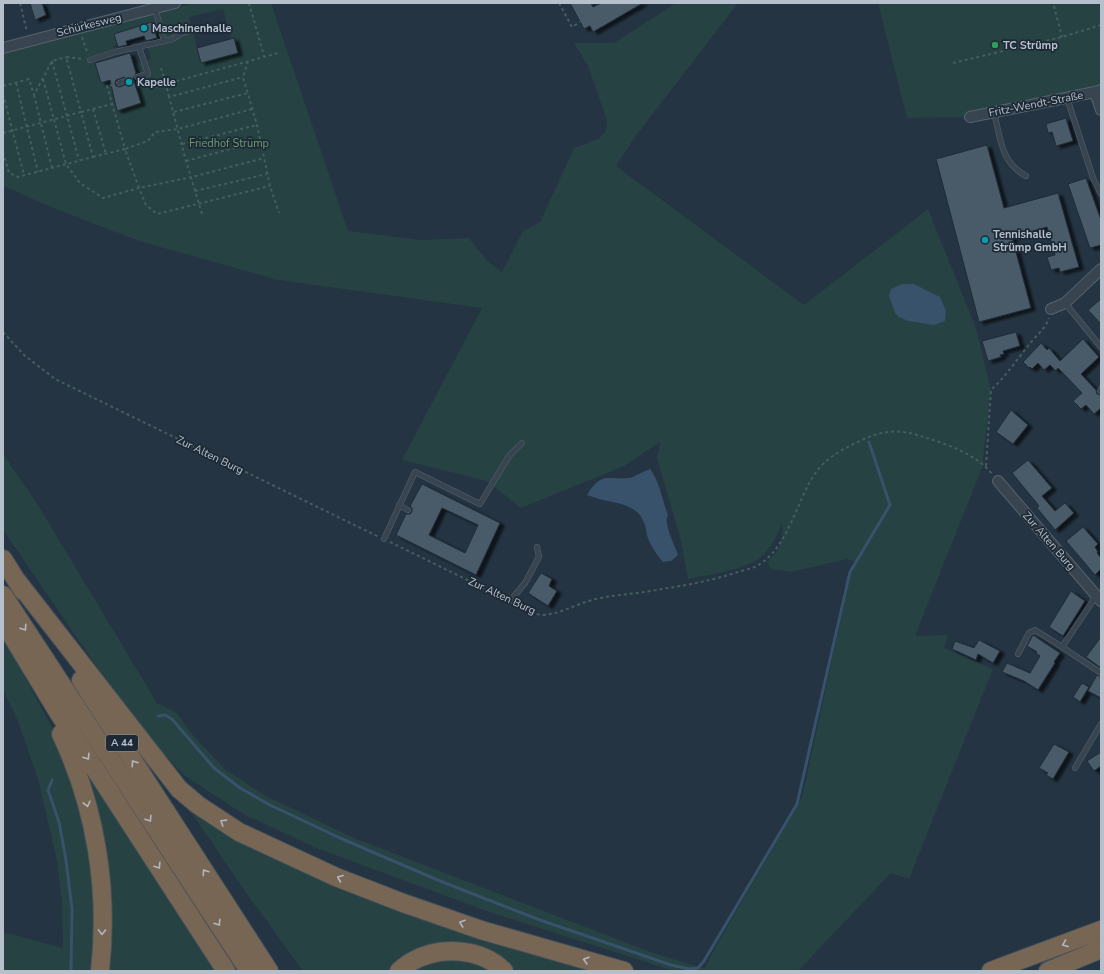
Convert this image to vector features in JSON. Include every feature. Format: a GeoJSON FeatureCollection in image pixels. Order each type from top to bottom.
{"type":"FeatureCollection","features":[{"type":"Feature","properties":{"kind":"highway","name":"A 44"},"geometry":{"type":"LineString","coordinates":[[3,559],[269,971]]}},
{"type":"Feature","properties":{"kind":"highway"},"geometry":{"type":"LineString","coordinates":[[17,581],[179,789],[219,820],[239,832],[336,877],[403,903],[481,930],[624,971]]}},
{"type":"Feature","properties":{"kind":"highway","name":"A 44"},"geometry":{"type":"LineString","coordinates":[[3,595],[249,971]]}},
{"type":"Feature","properties":{"kind":"highway"},"geometry":{"type":"LineString","coordinates":[[3,621],[58,712],[226,971]]}},
{"type":"Feature","properties":{"kind":"highway"},"geometry":{"type":"LineString","coordinates":[[14,641],[32,680],[59,729],[84,790],[93,828],[103,904],[100,971]]}},
{"type":"Feature","properties":{"kind":"highway"},"geometry":{"type":"LineString","coordinates":[[226,905],[280,971]]}},
{"type":"Feature","properties":{"kind":"highway"},"geometry":{"type":"LineString","coordinates":[[991,971],[1101,930]]}},
{"type":"Feature","properties":{"kind":"highway"},"geometry":{"type":"LineString","coordinates":[[1048,971],[1101,949]]}},
{"type":"Feature","properties":{"kind":"highway"},"geometry":{"type":"LineString","coordinates":[[399,971],[412,961],[434,953],[457,951],[481,956],[499,966],[504,971]]}},
{"type":"Feature","properties":{"kind":"street","name":"Schürkesweg"},"geometry":{"type":"LineString","coordinates":[[3,48],[175,3]]}},
{"type":"Feature","properties":{"kind":"street","name":"Fritz-Wendt-Straße"},"geometry":{"type":"LineString","coordinates":[[970,117],[1098,91]]}},
{"type":"Feature","properties":{"kind":"street"},"geometry":{"type":"LineString","coordinates":[[1098,91],[1101,110]]}},
{"type":"Feature","properties":{"kind":"street"},"geometry":{"type":"LineString","coordinates":[[1052,309],[1064,303],[1101,270]]}},
{"type":"Feature","properties":{"kind":"street","name":"Zur Alten Burg"},"geometry":{"type":"LineString","coordinates":[[998,481],[1099,599]]}},
{"type":"Feature","properties":{"kind":"lane"},"geometry":{"type":"LineString","coordinates":[[155,8],[164,41]]}},
{"type":"Feature","properties":{"kind":"lane"},"geometry":{"type":"LineString","coordinates":[[90,60],[114,52],[173,39],[180,34],[192,30]]}},
{"type":"Feature","properties":{"kind":"lane"},"geometry":{"type":"LineString","coordinates":[[137,77],[148,74],[139,47]]}},
{"type":"Feature","properties":{"kind":"lane"},"geometry":{"type":"LineString","coordinates":[[1067,98],[1094,178],[1101,194]]}},
{"type":"Feature","properties":{"kind":"lane"},"geometry":{"type":"LineString","coordinates":[[994,112],[1002,146],[1009,162],[1016,171],[1026,176]]}},
{"type":"Feature","properties":{"kind":"lane"},"geometry":{"type":"LineString","coordinates":[[1064,303],[1101,347]]}},
{"type":"Feature","properties":{"kind":"lane"},"geometry":{"type":"LineString","coordinates":[[384,539],[415,472],[480,504],[510,456],[522,444]]}},
{"type":"Feature","properties":{"kind":"lane"},"geometry":{"type":"LineString","coordinates":[[399,506],[408,510]]}},
{"type":"Feature","properties":{"kind":"lane"},"geometry":{"type":"LineString","coordinates":[[510,601],[525,583],[539,557],[537,547]]}},
{"type":"Feature","properties":{"kind":"lane"},"geometry":{"type":"LineString","coordinates":[[1062,647],[1099,599]]}},
{"type":"Feature","properties":{"kind":"lane"},"geometry":{"type":"LineString","coordinates":[[1018,654],[1029,632],[1035,630],[1101,673]]}},
{"type":"Feature","properties":{"kind":"lane"},"geometry":{"type":"LineString","coordinates":[[1075,768],[1101,724]]}},
{"type":"Feature","properties":{"kind":"path"},"geometry":{"type":"LineString","coordinates":[[20,3],[30,40]]}},
{"type":"Feature","properties":{"kind":"path"},"geometry":{"type":"LineString","coordinates":[[249,3],[264,56]]}},
{"type":"Feature","properties":{"kind":"path"},"geometry":{"type":"LineString","coordinates":[[560,3],[572,27],[580,22]]}},
{"type":"Feature","properties":{"kind":"path"},"geometry":{"type":"LineString","coordinates":[[1054,6],[1062,37]]}},
{"type":"Feature","properties":{"kind":"path"},"geometry":{"type":"LineString","coordinates":[[954,63],[1101,26]]}},
{"type":"Feature","properties":{"kind":"path"},"geometry":{"type":"LineString","coordinates":[[34,95],[52,61],[66,57],[90,60],[80,28]]}},
{"type":"Feature","properties":{"kind":"path"},"geometry":{"type":"LineString","coordinates":[[153,88],[278,53]]}},
{"type":"Feature","properties":{"kind":"path"},"geometry":{"type":"LineString","coordinates":[[66,57],[92,157]]}},
{"type":"Feature","properties":{"kind":"path"},"geometry":{"type":"LineString","coordinates":[[52,61],[79,160]]}},
{"type":"Feature","properties":{"kind":"path"},"geometry":{"type":"LineString","coordinates":[[248,61],[243,77],[257,125],[270,186],[279,213]]}},
{"type":"Feature","properties":{"kind":"path"},"geometry":{"type":"LineString","coordinates":[[162,68],[186,161],[202,214]]}},
{"type":"Feature","properties":{"kind":"path"},"geometry":{"type":"LineString","coordinates":[[169,97],[243,77]]}},
{"type":"Feature","properties":{"kind":"path"},"geometry":{"type":"LineString","coordinates":[[3,86],[29,79],[52,168]]}},
{"type":"Feature","properties":{"kind":"path"},"geometry":{"type":"LineString","coordinates":[[43,79],[66,164],[80,183],[103,198],[264,158]]}},
{"type":"Feature","properties":{"kind":"path"},"geometry":{"type":"LineString","coordinates":[[121,82],[107,86],[125,149],[139,188],[146,204],[157,214],[270,186]]}},
{"type":"Feature","properties":{"kind":"path"},"geometry":{"type":"LineString","coordinates":[[16,83],[38,172]]}},
{"type":"Feature","properties":{"kind":"path"},"geometry":{"type":"LineString","coordinates":[[174,112],[248,93]]}},
{"type":"Feature","properties":{"kind":"path"},"geometry":{"type":"LineString","coordinates":[[3,94],[24,175]]}},
{"type":"Feature","properties":{"kind":"path"},"geometry":{"type":"LineString","coordinates":[[3,133],[112,104]]}},
{"type":"Feature","properties":{"kind":"path"},"geometry":{"type":"LineString","coordinates":[[93,109],[106,154]]}},
{"type":"Feature","properties":{"kind":"path"},"geometry":{"type":"LineString","coordinates":[[3,152],[9,173],[18,177],[125,149],[148,141],[155,132],[178,129],[252,109]]}},
{"type":"Feature","properties":{"kind":"path"},"geometry":{"type":"LineString","coordinates":[[182,144],[257,125]]}},
{"type":"Feature","properties":{"kind":"path"},"geometry":{"type":"LineString","coordinates":[[186,161],[260,141]]}},
{"type":"Feature","properties":{"kind":"path"},"geometry":{"type":"LineString","coordinates":[[195,192],[267,174]]}},
{"type":"Feature","properties":{"kind":"path","name":"Zur Alten Burg"},"geometry":{"type":"LineString","coordinates":[[3,332],[24,355],[55,379],[533,613],[543,615],[563,611],[589,601],[682,586],[728,575],[760,565],[774,551],[789,526],[814,474],[829,459],[842,450],[882,432],[898,431],[917,434],[977,459],[986,466],[992,390],[1001,381],[1029,344],[1046,326],[1052,309]]}},
{"type":"Feature","properties":{"kind":"green space","name":"Friedhof Strümp"},"geometry":{"type":"Polygon","coordinates":[[[194,3],[271,3],[348,231],[422,240],[469,238],[488,262],[502,272],[523,231],[540,222],[574,148],[598,139],[606,131],[607,120],[588,66],[574,43],[614,43],[676,3],[738,3],[635,137],[616,166],[804,305],[928,209],[976,328],[991,390],[982,468],[915,636],[948,635],[944,648],[993,669],[909,879],[891,873],[798,971],[674,971],[492,913],[319,849],[243,814],[184,775],[141,731],[3,530],[3,454],[38,505],[157,703],[177,713],[192,734],[225,769],[266,796],[354,838],[648,951],[705,968],[716,946],[802,797],[851,573],[855,562],[847,559],[791,572],[771,569],[767,562],[778,549],[782,540],[782,523],[773,542],[764,555],[760,558],[745,566],[726,572],[688,579],[680,536],[657,459],[660,442],[624,466],[521,508],[487,481],[402,460],[482,308],[278,280],[139,241],[56,209],[3,186],[3,54],[194,3]],[[223,9],[189,17],[201,63],[238,53],[234,39],[231,39],[223,9]],[[152,23],[114,34],[117,44],[113,46],[116,56],[95,62],[101,83],[120,68],[124,83],[112,87],[114,95],[112,95],[117,110],[141,103],[134,81],[138,79],[133,65],[151,59],[146,43],[157,39],[152,23]]]}},
{"type":"Feature","properties":{"kind":"green space","name":"TC Strümp"},"geometry":{"type":"Polygon","coordinates":[[[878,3],[1101,3],[1101,90],[970,117],[907,118],[878,3]]]}},
{"type":"Feature","properties":{"kind":"green space"},"geometry":{"type":"Polygon","coordinates":[[[3,636],[57,737],[72,777],[92,866],[96,913],[93,971],[3,971],[3,932],[63,948],[62,903],[57,861],[38,779],[17,719],[3,690],[3,636]]]}},
{"type":"Feature","properties":{"kind":"green space"},"geometry":{"type":"Polygon","coordinates":[[[83,764],[219,971],[104,971],[83,764]]]}},
{"type":"Feature","properties":{"kind":"green space"},"geometry":{"type":"Polygon","coordinates":[[[182,799],[311,868],[613,971],[303,971],[249,897],[182,799]]]}},
{"type":"Feature","properties":{"kind":"water"},"geometry":{"type":"Polygon","coordinates":[[[902,284],[914,284],[940,297],[946,311],[945,321],[934,325],[908,321],[899,317],[895,313],[889,296],[891,289],[902,284]]]}},
{"type":"Feature","properties":{"kind":"water"},"geometry":{"type":"Polygon","coordinates":[[[650,469],[656,480],[668,515],[668,529],[678,555],[671,561],[663,562],[658,556],[647,535],[642,518],[638,513],[619,503],[587,495],[592,487],[601,480],[606,478],[630,478],[650,469]]]}},
{"type":"Feature","properties":{"kind":"building"},"geometry":{"type":"Polygon","coordinates":[[[30,3],[42,3],[46,15],[35,20],[30,3]]]}},
{"type":"Feature","properties":{"kind":"building"},"geometry":{"type":"Polygon","coordinates":[[[570,3],[591,3],[593,7],[601,3],[643,3],[593,32],[590,26],[584,29],[570,3]]]}},
{"type":"Feature","properties":{"kind":"building","name":"Maschinenhalle"},"geometry":{"type":"Polygon","coordinates":[[[152,22],[157,38],[146,41],[144,36],[126,41],[127,45],[118,47],[114,34],[152,22]]]}},
{"type":"Feature","properties":{"kind":"building"},"geometry":{"type":"Polygon","coordinates":[[[234,38],[238,53],[201,63],[197,48],[234,38]]]}},
{"type":"Feature","properties":{"kind":"building","name":"Kapelle"},"geometry":{"type":"Polygon","coordinates":[[[130,53],[136,73],[133,78],[141,103],[117,111],[110,80],[101,83],[95,63],[130,53]],[[124,77],[116,80],[116,86],[120,87],[127,84],[128,80],[124,77]]]}},
{"type":"Feature","properties":{"kind":"building"},"geometry":{"type":"Polygon","coordinates":[[[1066,118],[1073,141],[1056,146],[1052,132],[1048,133],[1046,124],[1066,118]]]}},
{"type":"Feature","properties":{"kind":"building","name":"Tennishalle Strümp GmbH"},"geometry":{"type":"Polygon","coordinates":[[[987,145],[1004,208],[1058,193],[1079,267],[1060,272],[1059,268],[1051,270],[1047,257],[1055,255],[1047,227],[1012,237],[1031,308],[979,322],[936,159],[987,145]]]}},
{"type":"Feature","properties":{"kind":"building"},"geometry":{"type":"Polygon","coordinates":[[[1086,178],[1101,220],[1101,245],[1090,248],[1068,184],[1086,178]]]}},
{"type":"Feature","properties":{"kind":"building"},"geometry":{"type":"Polygon","coordinates":[[[1101,299],[1101,324],[1088,310],[1101,299]]]}},
{"type":"Feature","properties":{"kind":"building"},"geometry":{"type":"Polygon","coordinates":[[[1016,332],[1020,346],[1003,351],[1004,354],[1000,355],[1001,357],[988,361],[982,341],[1016,332]]]}},
{"type":"Feature","properties":{"kind":"building"},"geometry":{"type":"Polygon","coordinates":[[[1083,339],[1099,357],[1081,374],[1096,390],[1097,394],[1101,395],[1101,408],[1094,414],[1086,405],[1081,409],[1073,401],[1082,393],[1058,368],[1056,371],[1050,365],[1044,370],[1038,363],[1032,369],[1023,362],[1041,343],[1047,350],[1049,348],[1060,361],[1083,339]]]}},
{"type":"Feature","properties":{"kind":"building"},"geometry":{"type":"Polygon","coordinates":[[[1011,410],[1028,425],[1013,444],[996,432],[1011,410]]]}},
{"type":"Feature","properties":{"kind":"building"},"geometry":{"type":"Polygon","coordinates":[[[1028,460],[1052,488],[1042,496],[1055,511],[1065,503],[1074,513],[1055,530],[1037,508],[1039,506],[1012,473],[1028,460]]]}},
{"type":"Feature","properties":{"kind":"building"},"geometry":{"type":"Polygon","coordinates":[[[422,484],[500,523],[476,575],[396,535],[406,514],[410,514],[412,512],[412,508],[410,506],[422,484]],[[442,508],[429,535],[465,553],[478,525],[442,508]]]}},
{"type":"Feature","properties":{"kind":"building"},"geometry":{"type":"Polygon","coordinates":[[[1083,527],[1098,544],[1095,547],[1101,558],[1101,569],[1095,575],[1066,541],[1083,527]]]}},
{"type":"Feature","properties":{"kind":"building"},"geometry":{"type":"Polygon","coordinates":[[[541,573],[552,579],[549,586],[557,591],[548,606],[528,593],[541,573]]]}},
{"type":"Feature","properties":{"kind":"building"},"geometry":{"type":"Polygon","coordinates":[[[1071,591],[1085,601],[1063,636],[1049,627],[1071,591]]]}},
{"type":"Feature","properties":{"kind":"building"},"geometry":{"type":"Polygon","coordinates":[[[1033,635],[1060,653],[1038,690],[1024,681],[1002,672],[1007,663],[1030,673],[1040,656],[1036,653],[1037,652],[1027,646],[1033,635]]]}},
{"type":"Feature","properties":{"kind":"building"},"geometry":{"type":"Polygon","coordinates":[[[1101,637],[1101,668],[1086,657],[1101,637]]]}},
{"type":"Feature","properties":{"kind":"building"},"geometry":{"type":"Polygon","coordinates":[[[979,640],[1000,651],[993,663],[978,654],[976,660],[952,649],[955,641],[974,648],[979,640]]]}},
{"type":"Feature","properties":{"kind":"building"},"geometry":{"type":"Polygon","coordinates":[[[1097,675],[1101,677],[1101,698],[1088,691],[1097,675]]]}},
{"type":"Feature","properties":{"kind":"building"},"geometry":{"type":"Polygon","coordinates":[[[1082,683],[1089,687],[1080,702],[1073,697],[1082,683]]]}},
{"type":"Feature","properties":{"kind":"building"},"geometry":{"type":"Polygon","coordinates":[[[1054,744],[1069,752],[1053,779],[1046,775],[1048,773],[1039,768],[1054,744]]]}},
{"type":"Feature","properties":{"kind":"building"},"geometry":{"type":"Polygon","coordinates":[[[1101,752],[1101,766],[1094,771],[1087,761],[1101,752]]]}},
{"type":"Feature","properties":{"kind":"waterway"},"geometry":{"type":"LineString","coordinates":[[158,716],[165,715],[172,719],[214,768],[240,788],[270,805],[340,838],[440,881],[540,920],[671,965],[689,969],[698,968],[704,961],[797,804],[850,572],[890,505],[869,442]]}},
{"type":"Feature","properties":{"kind":"waterway"},"geometry":{"type":"LineString","coordinates":[[52,780],[48,790],[59,822],[66,860],[72,909],[71,971]]}},
{"type":"Feature","properties":{"kind":"place","name":"Maschinenhalle"},"geometry":{"type":"Point","coordinates":[144,28]}},
{"type":"Feature","properties":{"kind":"place","name":"TC Strümp"},"geometry":{"type":"Point","coordinates":[995,45]}},
{"type":"Feature","properties":{"kind":"place","name":"Kapelle"},"geometry":{"type":"Point","coordinates":[129,82]}},
{"type":"Feature","properties":{"kind":"place","name":"Tennishalle Strümp GmbH"},"geometry":{"type":"Point","coordinates":[985,240]}}]}
